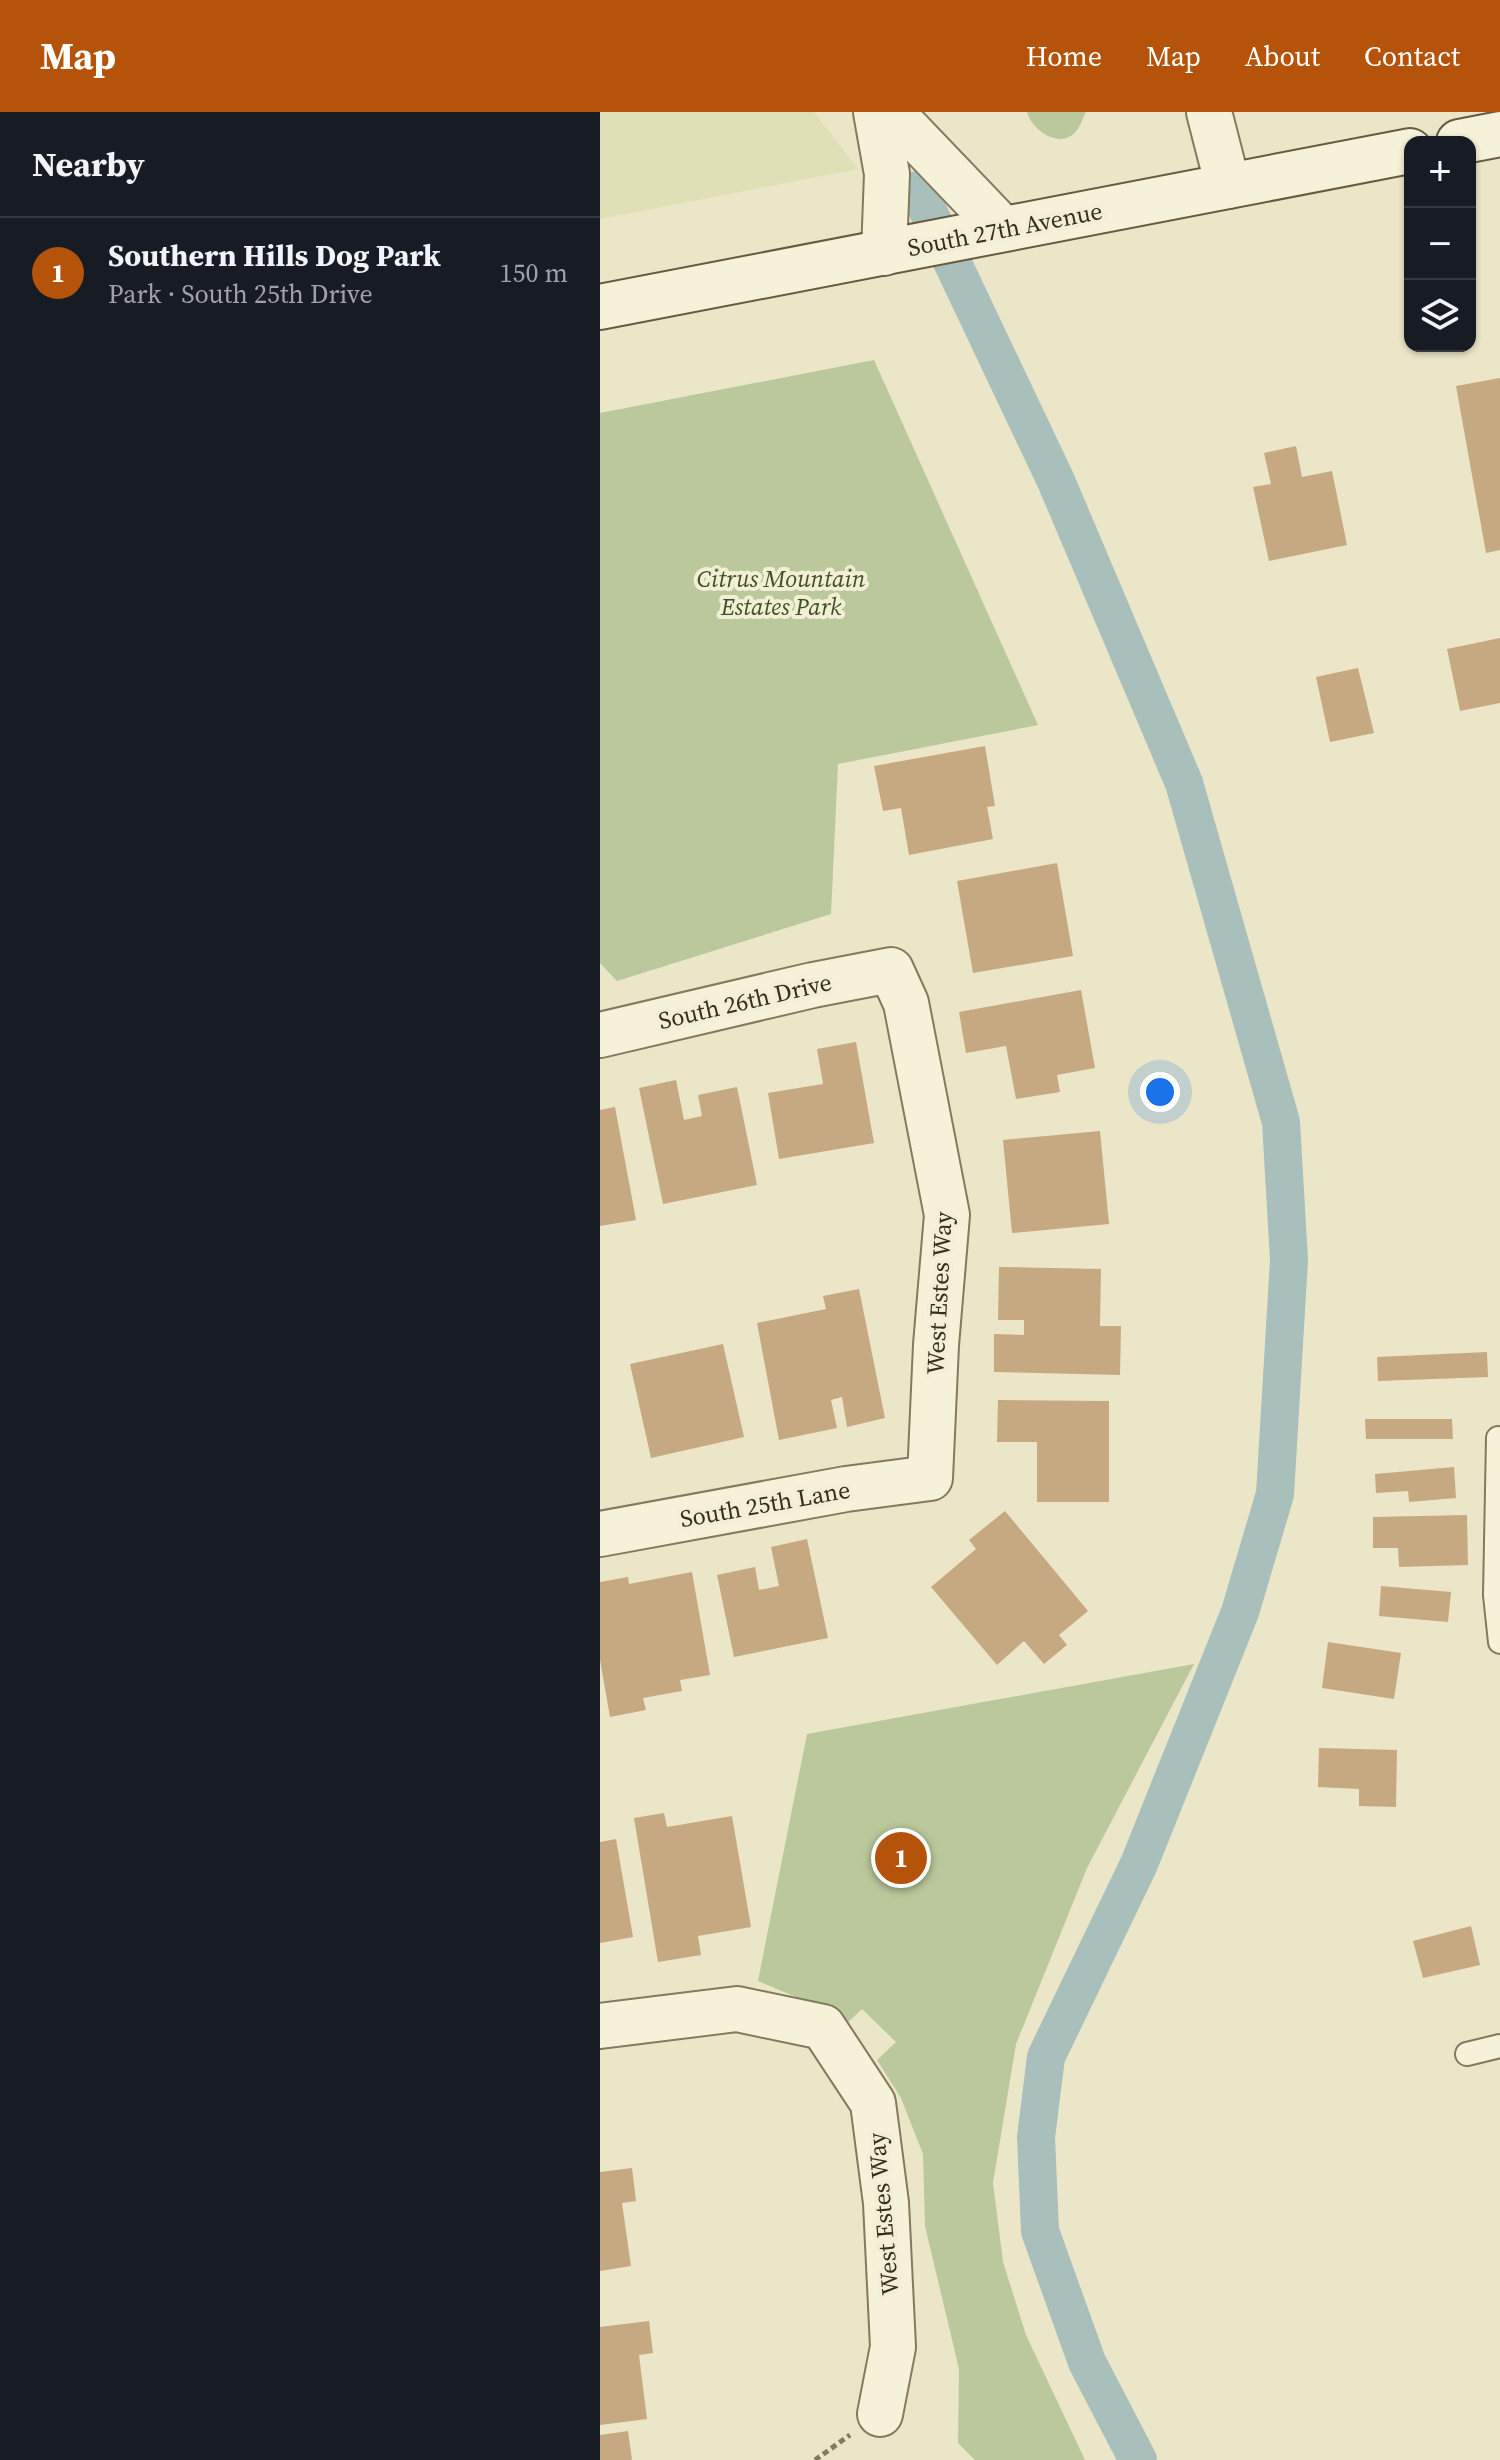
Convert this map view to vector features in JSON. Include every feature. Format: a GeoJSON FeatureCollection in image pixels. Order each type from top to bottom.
{"type":"FeatureCollection","features":[{"type":"Feature","properties":{"kind":"street"},"geometry":{"type":"LineString","coordinates":[[876,112],[902,250]]}},
{"type":"Feature","properties":{"kind":"street"},"geometry":{"type":"LineString","coordinates":[[891,112],[987,231]]}},
{"type":"Feature","properties":{"kind":"street"},"geometry":{"type":"LineString","coordinates":[[1209,112],[1228,186]]}},
{"type":"Feature","properties":{"kind":"street"},"geometry":{"type":"LineString","coordinates":[[1476,139],[1500,134]]}},
{"type":"Feature","properties":{"kind":"street","name":"South 27th Avenue"},"geometry":{"type":"LineString","coordinates":[[600,307],[1404,152]]}},
{"type":"Feature","properties":{"kind":"street","name":"South 26th Drive"},"geometry":{"type":"LineString","coordinates":[[600,1035],[891,970]]}},
{"type":"Feature","properties":{"kind":"street","name":"West Estes Way"},"geometry":{"type":"LineString","coordinates":[[891,970],[906,1003],[947,1215],[936,1345],[930,1478]]}},
{"type":"Feature","properties":{"kind":"street","name":"South 25th Lane"},"geometry":{"type":"LineString","coordinates":[[600,1534],[846,1489],[930,1478]]}},
{"type":"Feature","properties":{"kind":"street","name":"West Estes Way"},"geometry":{"type":"LineString","coordinates":[[600,2026],[737,2009],[823,2027],[873,2103],[886,2203],[893,2347],[880,2414]]}},
{"type":"Feature","properties":{"kind":"lane"},"geometry":{"type":"LineString","coordinates":[[1498,1438],[1495,1595],[1500,1642]]}},
{"type":"Feature","properties":{"kind":"lane"},"geometry":{"type":"LineString","coordinates":[[1467,2054],[1500,2046]]}},
{"type":"Feature","properties":{"kind":"green space"},"geometry":{"type":"Polygon","coordinates":[[[600,112],[814,112],[858,169],[600,219],[600,112]]]}},
{"type":"Feature","properties":{"kind":"green space"},"geometry":{"type":"Polygon","coordinates":[[[1027,112],[1086,112],[1071,136],[1056,139],[1041,132],[1027,112]]]}},
{"type":"Feature","properties":{"kind":"green space","name":"Citrus Mountain Estates Park"},"geometry":{"type":"Polygon","coordinates":[[[874,360],[1038,725],[838,764],[831,914],[617,981],[600,963],[600,413],[874,360]]]}},
{"type":"Feature","properties":{"kind":"green space"},"geometry":{"type":"Polygon","coordinates":[[[1194,1664],[1087,1868],[1016,2044],[993,2183],[1003,2262],[1026,2335],[1085,2460],[975,2460],[958,2443],[959,2369],[925,2226],[923,2154],[901,2098],[877,2060],[896,2042],[862,2009],[844,2026],[808,2002],[758,1981],[807,1734],[1194,1664]]]}},
{"type":"Feature","properties":{"kind":"building"},"geometry":{"type":"Polygon","coordinates":[[[1500,378],[1500,550],[1486,553],[1456,386],[1500,378]]]}},
{"type":"Feature","properties":{"kind":"building"},"geometry":{"type":"Polygon","coordinates":[[[1296,446],[1302,477],[1332,471],[1347,545],[1269,561],[1253,487],[1271,484],[1264,453],[1296,446]]]}},
{"type":"Feature","properties":{"kind":"building"},"geometry":{"type":"Polygon","coordinates":[[[1500,638],[1500,703],[1460,711],[1447,649],[1500,638]]]}},
{"type":"Feature","properties":{"kind":"building"},"geometry":{"type":"Polygon","coordinates":[[[1358,668],[1374,733],[1330,742],[1316,677],[1358,668]]]}},
{"type":"Feature","properties":{"kind":"building"},"geometry":{"type":"Polygon","coordinates":[[[985,746],[995,806],[987,807],[993,839],[909,855],[901,808],[883,811],[874,766],[985,746]]]}},
{"type":"Feature","properties":{"kind":"building"},"geometry":{"type":"Polygon","coordinates":[[[1057,863],[1073,956],[973,973],[957,881],[1057,863]]]}},
{"type":"Feature","properties":{"kind":"building"},"geometry":{"type":"Polygon","coordinates":[[[1081,990],[1095,1068],[1057,1075],[1060,1092],[1016,1099],[1006,1046],[966,1053],[959,1012],[1081,990]]]}},
{"type":"Feature","properties":{"kind":"building"},"geometry":{"type":"Polygon","coordinates":[[[856,1042],[874,1143],[779,1159],[768,1093],[823,1084],[817,1049],[856,1042]]]}},
{"type":"Feature","properties":{"kind":"building"},"geometry":{"type":"Polygon","coordinates":[[[676,1080],[684,1120],[702,1116],[698,1095],[737,1087],[757,1185],[663,1204],[639,1088],[676,1080]]]}},
{"type":"Feature","properties":{"kind":"building"},"geometry":{"type":"Polygon","coordinates":[[[615,1107],[636,1220],[600,1226],[600,1110],[615,1107]]]}},
{"type":"Feature","properties":{"kind":"building"},"geometry":{"type":"Polygon","coordinates":[[[1100,1131],[1109,1224],[1012,1233],[1003,1140],[1100,1131]]]}},
{"type":"Feature","properties":{"kind":"building"},"geometry":{"type":"Polygon","coordinates":[[[999,1267],[1101,1269],[1100,1326],[1121,1326],[1120,1375],[994,1372],[994,1334],[1024,1335],[1024,1320],[998,1320],[999,1267]]]}},
{"type":"Feature","properties":{"kind":"building"},"geometry":{"type":"Polygon","coordinates":[[[859,1289],[885,1418],[847,1427],[842,1397],[831,1400],[837,1428],[779,1440],[757,1323],[826,1309],[823,1296],[859,1289]]]}},
{"type":"Feature","properties":{"kind":"building"},"geometry":{"type":"Polygon","coordinates":[[[723,1344],[744,1437],[651,1458],[630,1364],[723,1344]]]}},
{"type":"Feature","properties":{"kind":"building"},"geometry":{"type":"Polygon","coordinates":[[[1487,1352],[1488,1377],[1378,1381],[1377,1357],[1487,1352]]]}},
{"type":"Feature","properties":{"kind":"building"},"geometry":{"type":"Polygon","coordinates":[[[998,1400],[1109,1401],[1109,1502],[1037,1502],[1037,1442],[997,1442],[998,1400]]]}},
{"type":"Feature","properties":{"kind":"building"},"geometry":{"type":"Polygon","coordinates":[[[1365,1419],[1452,1419],[1453,1439],[1366,1439],[1365,1419]]]}},
{"type":"Feature","properties":{"kind":"building"},"geometry":{"type":"Polygon","coordinates":[[[1454,1467],[1456,1498],[1409,1502],[1408,1491],[1376,1493],[1375,1474],[1454,1467]]]}},
{"type":"Feature","properties":{"kind":"building"},"geometry":{"type":"Polygon","coordinates":[[[1005,1511],[1088,1611],[1059,1635],[1067,1645],[1044,1664],[1024,1641],[997,1665],[931,1587],[976,1549],[969,1540],[1005,1511]]]}},
{"type":"Feature","properties":{"kind":"building"},"geometry":{"type":"Polygon","coordinates":[[[1467,1515],[1468,1565],[1399,1567],[1398,1548],[1373,1548],[1373,1517],[1467,1515]]]}},
{"type":"Feature","properties":{"kind":"building"},"geometry":{"type":"Polygon","coordinates":[[[807,1539],[828,1638],[734,1657],[717,1575],[755,1567],[759,1590],[779,1586],[771,1547],[807,1539]]]}},
{"type":"Feature","properties":{"kind":"building"},"geometry":{"type":"Polygon","coordinates":[[[692,1572],[710,1675],[680,1680],[682,1691],[643,1698],[646,1710],[610,1717],[600,1660],[600,1582],[628,1577],[629,1584],[692,1572]]]}},
{"type":"Feature","properties":{"kind":"building"},"geometry":{"type":"Polygon","coordinates":[[[1381,1586],[1451,1592],[1448,1622],[1379,1616],[1381,1586]]]}},
{"type":"Feature","properties":{"kind":"building"},"geometry":{"type":"Polygon","coordinates":[[[1328,1642],[1401,1653],[1394,1699],[1322,1688],[1328,1642]]]}},
{"type":"Feature","properties":{"kind":"building"},"geometry":{"type":"Polygon","coordinates":[[[1319,1748],[1397,1750],[1396,1807],[1359,1806],[1359,1789],[1318,1787],[1319,1748]]]}},
{"type":"Feature","properties":{"kind":"building"},"geometry":{"type":"Polygon","coordinates":[[[664,1813],[667,1827],[732,1816],[751,1927],[698,1936],[701,1955],[658,1962],[634,1818],[664,1813]]]}},
{"type":"Feature","properties":{"kind":"building"},"geometry":{"type":"Polygon","coordinates":[[[616,1839],[633,1937],[600,1943],[600,1842],[616,1839]]]}},
{"type":"Feature","properties":{"kind":"building"},"geometry":{"type":"Polygon","coordinates":[[[1471,1926],[1480,1965],[1423,1978],[1413,1941],[1471,1926]]]}},
{"type":"Feature","properties":{"kind":"building"},"geometry":{"type":"Polygon","coordinates":[[[632,2168],[636,2201],[622,2203],[631,2266],[600,2271],[600,2172],[632,2168]]]}},
{"type":"Feature","properties":{"kind":"building"},"geometry":{"type":"Polygon","coordinates":[[[649,2321],[653,2353],[639,2355],[647,2419],[600,2425],[600,2327],[649,2321]]]}},
{"type":"Feature","properties":{"kind":"building"},"geometry":{"type":"Polygon","coordinates":[[[628,2431],[632,2460],[600,2460],[600,2435],[628,2431]]]}},
{"type":"Feature","properties":{"kind":"waterway"},"geometry":{"type":"LineString","coordinates":[[918,190],[1056,481],[1184,783],[1281,1122],[1289,1260],[1275,1494],[1240,1612],[1139,1864],[1046,2057],[1036,2137],[1040,2231],[1087,2362],[1138,2460]]}},
{"type":"Feature","properties":{"kind":"place","name":"Southern Hills Dog Park"},"geometry":{"type":"Point","coordinates":[901,1858]}}]}
